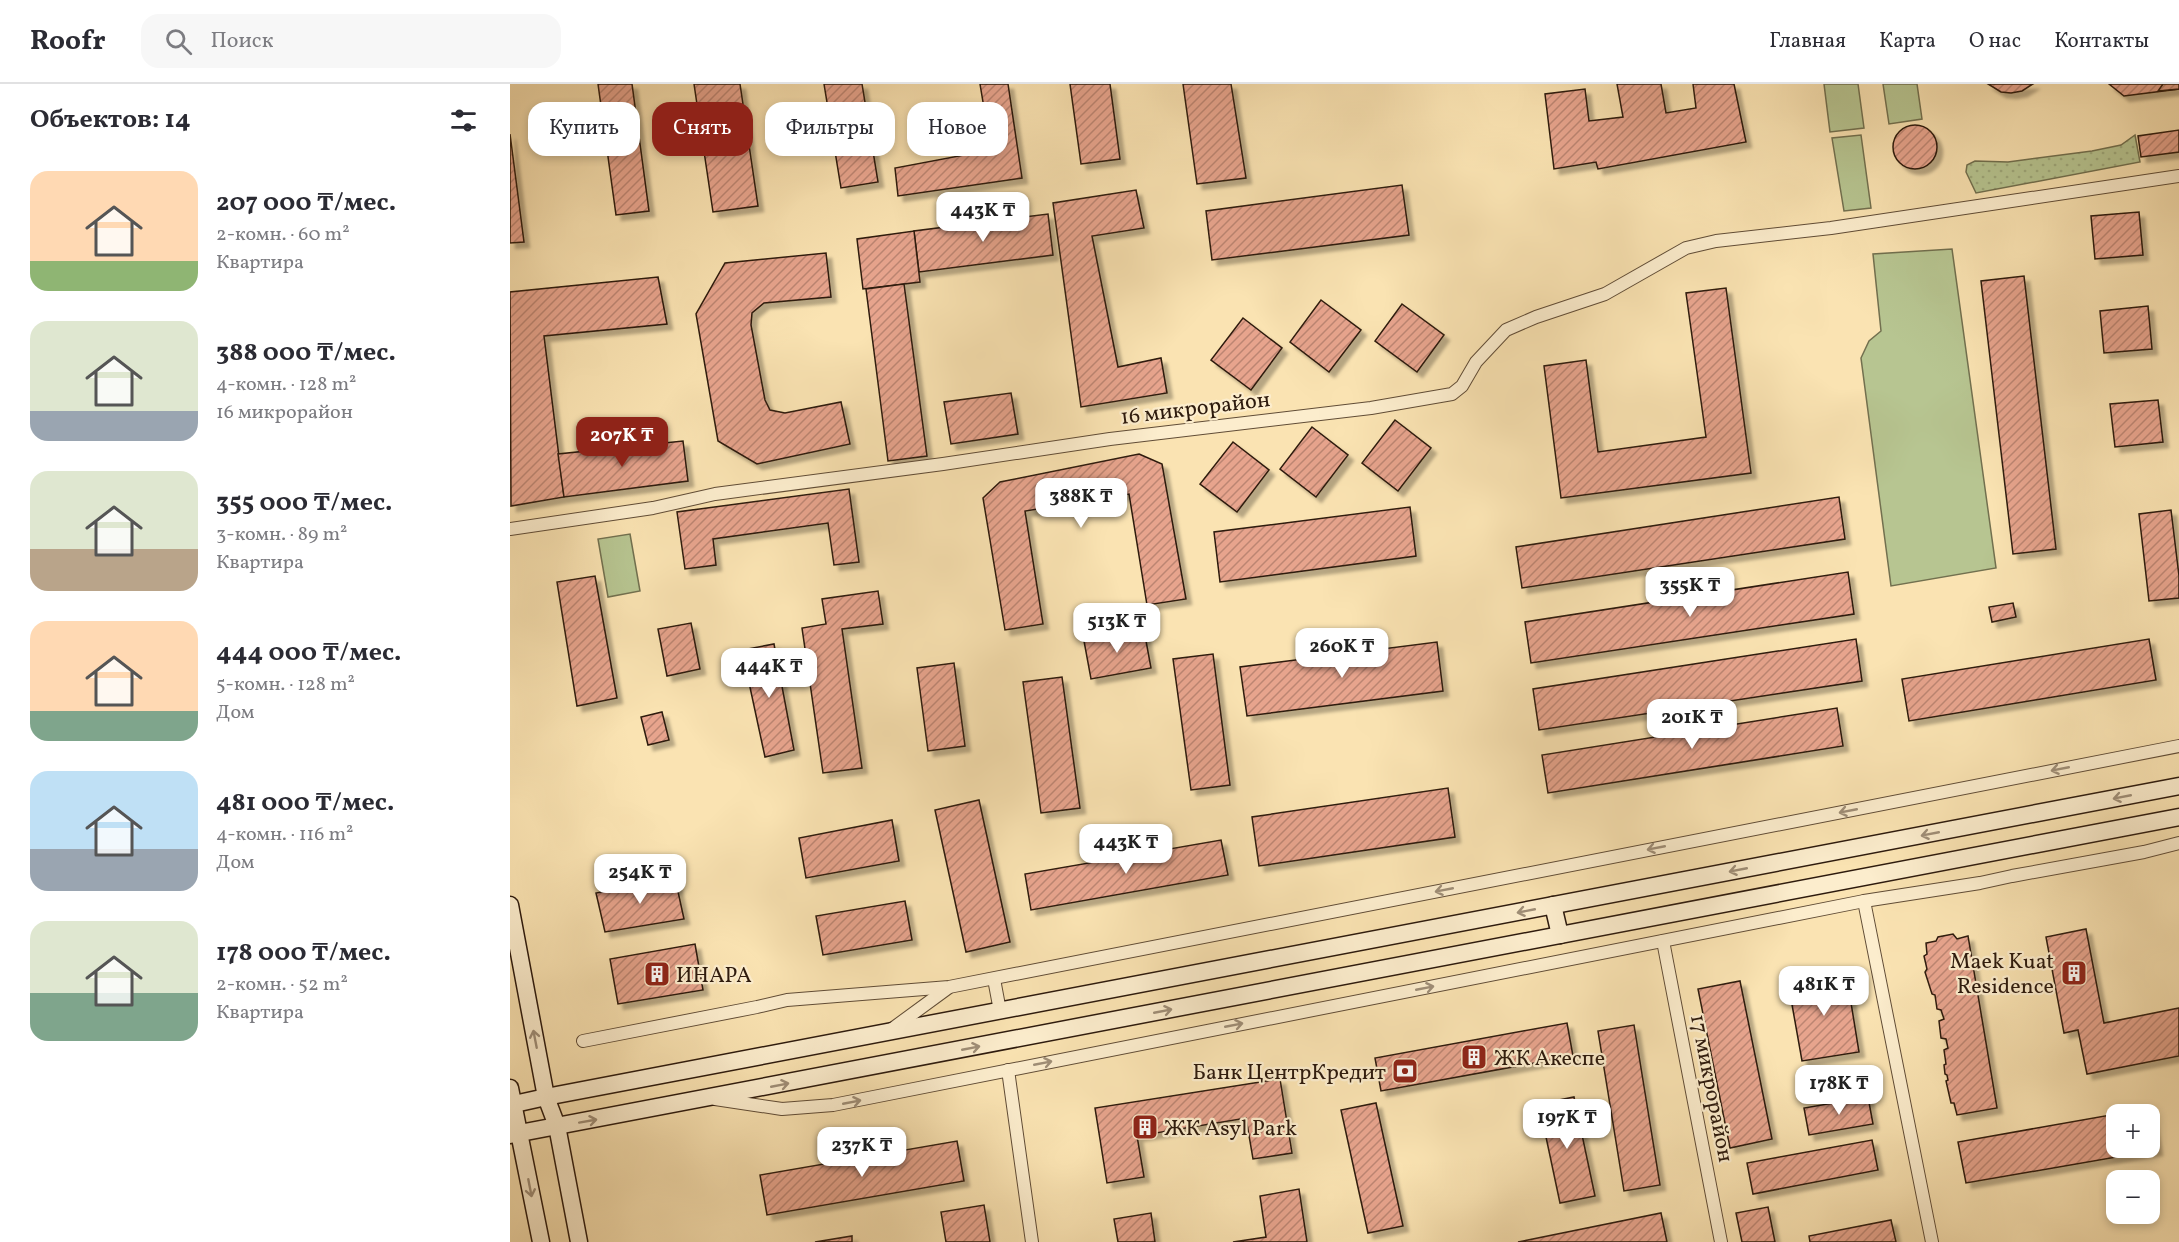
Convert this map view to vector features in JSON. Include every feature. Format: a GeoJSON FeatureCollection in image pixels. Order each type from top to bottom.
{"type":"FeatureCollection","features":[{"type":"Feature","properties":{"kind":"main road"},"geometry":{"type":"LineString","coordinates":[[541,1242],[515,1134],[511,1100],[546,1096],[1000,1011],[2179,786]]}},
{"type":"Feature","properties":{"kind":"main road"},"geometry":{"type":"LineString","coordinates":[[515,1134],[2179,817]]}},
{"type":"Feature","properties":{"kind":"main road"},"geometry":{"type":"LineString","coordinates":[[510,905],[546,1096],[557,1126],[579,1242]]}},
{"type":"Feature","properties":{"kind":"main road"},"geometry":{"type":"LineString","coordinates":[[1553,905],[1560,935]]}},
{"type":"Feature","properties":{"kind":"street","name":"16 микрорайон"},"geometry":{"type":"LineString","coordinates":[[510,529],[653,508],[715,494],[1110,439],[1371,408],[1452,394],[1462,386],[1476,362],[1506,330],[1536,317],[1605,294],[1686,248],[1716,241],[1831,228],[2179,176]]}},
{"type":"Feature","properties":{"kind":"street"},"geometry":{"type":"LineString","coordinates":[[583,1041],[788,1000],[949,987],[994,979],[2179,746]]}},
{"type":"Feature","properties":{"kind":"street"},"geometry":{"type":"LineString","coordinates":[[710,1098],[782,1109],[833,1105],[1864,901],[1980,883],[2144,852],[2179,843]]}},
{"type":"Feature","properties":{"kind":"street"},"geometry":{"type":"LineString","coordinates":[[1864,901],[1932,1242]]}},
{"type":"Feature","properties":{"kind":"street","name":"17 микрорайон"},"geometry":{"type":"LineString","coordinates":[[1663,941],[1721,1242]]}},
{"type":"Feature","properties":{"kind":"street"},"geometry":{"type":"LineString","coordinates":[[994,979],[1000,1011]]}},
{"type":"Feature","properties":{"kind":"street"},"geometry":{"type":"LineString","coordinates":[[888,1032],[949,987]]}},
{"type":"Feature","properties":{"kind":"street"},"geometry":{"type":"LineString","coordinates":[[1008,1070],[1032,1242]]}},
{"type":"Feature","properties":{"kind":"green space"},"geometry":{"type":"Polygon","coordinates":[[[1824,84],[1858,84],[1864,128],[1830,132],[1824,84]]]}},
{"type":"Feature","properties":{"kind":"green space"},"geometry":{"type":"Polygon","coordinates":[[[1883,84],[1917,84],[1922,119],[1889,124],[1883,84]]]}},
{"type":"Feature","properties":{"kind":"green space"},"geometry":{"type":"Polygon","coordinates":[[[1861,135],[1871,208],[1844,211],[1832,138],[1861,135]]]}},
{"type":"Feature","properties":{"kind":"green space"},"geometry":{"type":"Polygon","coordinates":[[[2135,135],[2140,162],[1976,193],[1966,172],[1967,165],[1975,161],[2008,162],[2092,151],[2121,145],[2135,135]]]}},
{"type":"Feature","properties":{"kind":"green space"},"geometry":{"type":"Polygon","coordinates":[[[1952,249],[1996,568],[1891,586],[1861,358],[1869,341],[1881,331],[1873,254],[1952,249]]]}},
{"type":"Feature","properties":{"kind":"green space"},"geometry":{"type":"Polygon","coordinates":[[[630,534],[640,591],[608,597],[598,539],[630,534]]]}},
{"type":"Feature","properties":{"kind":"building"},"geometry":{"type":"Polygon","coordinates":[[[598,84],[632,84],[634,102],[600,102],[598,84]]]}},
{"type":"Feature","properties":{"kind":"building"},"geometry":{"type":"Polygon","coordinates":[[[694,84],[740,84],[743,102],[697,102],[694,84]]]}},
{"type":"Feature","properties":{"kind":"building"},"geometry":{"type":"Polygon","coordinates":[[[824,84],[862,84],[865,102],[827,102],[824,84]]]}},
{"type":"Feature","properties":{"kind":"building"},"geometry":{"type":"Polygon","coordinates":[[[980,84],[1008,84],[1022,178],[898,196],[895,168],[959,156],[1008,156],[1008,102],[983,102],[980,84]]]}},
{"type":"Feature","properties":{"kind":"building"},"geometry":{"type":"Polygon","coordinates":[[[1070,84],[1110,84],[1120,159],[1081,164],[1070,84]]]}},
{"type":"Feature","properties":{"kind":"building"},"geometry":{"type":"Polygon","coordinates":[[[1183,84],[1231,84],[1246,178],[1197,184],[1183,84]]]}},
{"type":"Feature","properties":{"kind":"building"},"geometry":{"type":"Polygon","coordinates":[[[1617,84],[1661,84],[1666,113],[1696,108],[1693,84],[1734,84],[1746,142],[1598,169],[1596,162],[1554,169],[1545,94],[1585,89],[1589,121],[1623,117],[1617,84]]]}},
{"type":"Feature","properties":{"kind":"building"},"geometry":{"type":"Polygon","coordinates":[[[1988,84],[2033,84],[2022,91],[2011,93],[2001,92],[1988,84]]]}},
{"type":"Feature","properties":{"kind":"building"},"geometry":{"type":"Polygon","coordinates":[[[2109,84],[2179,84],[2179,89],[2124,96],[2109,84]]]}},
{"type":"Feature","properties":{"kind":"building"},"geometry":{"type":"Polygon","coordinates":[[[2163,84],[2179,84],[2179,89],[2158,91],[2163,84]]]}},
{"type":"Feature","properties":{"kind":"building"},"geometry":{"type":"Polygon","coordinates":[[[1915,125],[1924,126],[1931,131],[1936,138],[1936,156],[1931,163],[1924,168],[1915,169],[1906,168],[1899,163],[1894,156],[1893,147],[1894,138],[1899,131],[1906,126],[1915,125]]]}},
{"type":"Feature","properties":{"kind":"building"},"geometry":{"type":"Polygon","coordinates":[[[2179,130],[2179,152],[2141,157],[2138,136],[2179,130]]]}},
{"type":"Feature","properties":{"kind":"building"},"geometry":{"type":"Polygon","coordinates":[[[510,134],[524,242],[510,243],[510,134]]]}},
{"type":"Feature","properties":{"kind":"building"},"geometry":{"type":"Polygon","coordinates":[[[640,144],[649,211],[616,215],[608,156],[640,156],[640,144]]]}},
{"type":"Feature","properties":{"kind":"building"},"geometry":{"type":"Polygon","coordinates":[[[705,156],[751,156],[758,206],[713,212],[705,156]]]}},
{"type":"Feature","properties":{"kind":"building"},"geometry":{"type":"Polygon","coordinates":[[[836,156],[874,156],[878,182],[841,188],[836,156]]]}},
{"type":"Feature","properties":{"kind":"building"},"geometry":{"type":"Polygon","coordinates":[[[1402,185],[1409,235],[1212,260],[1206,211],[1402,185]]]}},
{"type":"Feature","properties":{"kind":"building"},"geometry":{"type":"Polygon","coordinates":[[[1136,190],[1144,228],[1092,236],[1118,367],[1161,358],[1167,393],[1081,407],[1053,203],[1136,190]]]}},
{"type":"Feature","properties":{"kind":"building"},"geometry":{"type":"Polygon","coordinates":[[[2139,212],[2143,255],[2095,259],[2091,216],[2139,212]]]}},
{"type":"Feature","properties":{"kind":"building"},"geometry":{"type":"Polygon","coordinates":[[[1048,214],[1053,255],[919,272],[914,231],[1048,214]]]}},
{"type":"Feature","properties":{"kind":"building"},"geometry":{"type":"Polygon","coordinates":[[[914,231],[920,282],[863,289],[857,239],[914,231]]]}},
{"type":"Feature","properties":{"kind":"building"},"geometry":{"type":"Polygon","coordinates":[[[826,253],[831,297],[764,303],[752,313],[751,325],[765,400],[770,410],[785,413],[841,402],[850,444],[757,464],[718,441],[696,314],[725,263],[826,253]]]}},
{"type":"Feature","properties":{"kind":"building"},"geometry":{"type":"Polygon","coordinates":[[[2024,276],[2056,549],[2013,554],[1981,281],[2024,276]]]}},
{"type":"Feature","properties":{"kind":"building"},"geometry":{"type":"Polygon","coordinates":[[[658,277],[667,324],[544,336],[564,497],[511,506],[510,292],[658,277]]]}},
{"type":"Feature","properties":{"kind":"building"},"geometry":{"type":"Polygon","coordinates":[[[904,284],[927,456],[888,461],[866,289],[904,284]]]}},
{"type":"Feature","properties":{"kind":"building"},"geometry":{"type":"Polygon","coordinates":[[[1726,288],[1751,473],[1561,498],[1544,366],[1586,360],[1598,452],[1706,437],[1686,293],[1726,288]]]}},
{"type":"Feature","properties":{"kind":"building"},"geometry":{"type":"Polygon","coordinates":[[[1321,300],[1361,330],[1329,372],[1290,342],[1321,300]]]}},
{"type":"Feature","properties":{"kind":"building"},"geometry":{"type":"Polygon","coordinates":[[[1402,304],[1444,335],[1417,372],[1375,341],[1402,304]]]}},
{"type":"Feature","properties":{"kind":"building"},"geometry":{"type":"Polygon","coordinates":[[[2148,306],[2152,349],[2104,353],[2100,311],[2148,306]]]}},
{"type":"Feature","properties":{"kind":"building"},"geometry":{"type":"Polygon","coordinates":[[[1243,318],[1282,348],[1251,390],[1211,360],[1243,318]]]}},
{"type":"Feature","properties":{"kind":"building"},"geometry":{"type":"Polygon","coordinates":[[[1011,393],[1018,434],[951,444],[944,402],[1011,393]]]}},
{"type":"Feature","properties":{"kind":"building"},"geometry":{"type":"Polygon","coordinates":[[[2158,400],[2163,442],[2115,447],[2110,404],[2158,400]]]}},
{"type":"Feature","properties":{"kind":"building"},"geometry":{"type":"Polygon","coordinates":[[[1395,420],[1431,448],[1398,491],[1362,463],[1395,420]]]}},
{"type":"Feature","properties":{"kind":"building"},"geometry":{"type":"Polygon","coordinates":[[[1312,427],[1348,455],[1316,497],[1280,469],[1312,427]]]}},
{"type":"Feature","properties":{"kind":"building"},"geometry":{"type":"Polygon","coordinates":[[[683,441],[688,481],[564,497],[558,454],[683,441]]]}},
{"type":"Feature","properties":{"kind":"building"},"geometry":{"type":"Polygon","coordinates":[[[1233,442],[1269,470],[1237,512],[1200,484],[1233,442]]]}},
{"type":"Feature","properties":{"kind":"building"},"geometry":{"type":"Polygon","coordinates":[[[1139,454],[1162,464],[1186,599],[1147,605],[1129,494],[1025,511],[1043,624],[1005,630],[983,498],[1000,482],[1139,454]]]}},
{"type":"Feature","properties":{"kind":"building"},"geometry":{"type":"Polygon","coordinates":[[[849,489],[859,562],[834,565],[828,523],[713,539],[716,565],[685,569],[677,512],[849,489]]]}},
{"type":"Feature","properties":{"kind":"building"},"geometry":{"type":"Polygon","coordinates":[[[1839,497],[1845,539],[1522,588],[1516,547],[1839,497]]]}},
{"type":"Feature","properties":{"kind":"building"},"geometry":{"type":"Polygon","coordinates":[[[1410,507],[1416,556],[1220,582],[1214,532],[1410,507]]]}},
{"type":"Feature","properties":{"kind":"building"},"geometry":{"type":"Polygon","coordinates":[[[2171,510],[2179,576],[2179,598],[2149,601],[2139,514],[2171,510]]]}},
{"type":"Feature","properties":{"kind":"building"},"geometry":{"type":"Polygon","coordinates":[[[1848,572],[1854,614],[1531,663],[1525,622],[1848,572]]]}},
{"type":"Feature","properties":{"kind":"building"},"geometry":{"type":"Polygon","coordinates":[[[595,576],[617,698],[577,706],[557,582],[595,576]]]}},
{"type":"Feature","properties":{"kind":"building"},"geometry":{"type":"Polygon","coordinates":[[[878,591],[883,624],[842,629],[862,768],[823,773],[802,628],[826,624],[822,599],[878,591]]]}},
{"type":"Feature","properties":{"kind":"building"},"geometry":{"type":"Polygon","coordinates":[[[2013,603],[2016,617],[1992,622],[1989,607],[2013,603]]]}},
{"type":"Feature","properties":{"kind":"building"},"geometry":{"type":"Polygon","coordinates":[[[691,623],[700,669],[667,676],[658,629],[691,623]]]}},
{"type":"Feature","properties":{"kind":"building"},"geometry":{"type":"Polygon","coordinates":[[[1144,630],[1151,668],[1091,679],[1084,641],[1144,630]]]}},
{"type":"Feature","properties":{"kind":"building"},"geometry":{"type":"Polygon","coordinates":[[[1856,639],[1862,681],[1539,730],[1533,689],[1856,639]]]}},
{"type":"Feature","properties":{"kind":"building"},"geometry":{"type":"Polygon","coordinates":[[[2149,639],[2156,680],[1909,721],[1902,679],[2149,639]]]}},
{"type":"Feature","properties":{"kind":"building"},"geometry":{"type":"Polygon","coordinates":[[[1437,642],[1443,691],[1247,716],[1240,667],[1437,642]]]}},
{"type":"Feature","properties":{"kind":"building"},"geometry":{"type":"Polygon","coordinates":[[[774,644],[794,750],[765,757],[742,650],[774,644]]]}},
{"type":"Feature","properties":{"kind":"building"},"geometry":{"type":"Polygon","coordinates":[[[1213,654],[1230,785],[1191,790],[1173,659],[1213,654]]]}},
{"type":"Feature","properties":{"kind":"building"},"geometry":{"type":"Polygon","coordinates":[[[954,663],[965,746],[928,751],[917,668],[954,663]]]}},
{"type":"Feature","properties":{"kind":"building"},"geometry":{"type":"Polygon","coordinates":[[[1062,677],[1080,808],[1041,813],[1023,682],[1062,677]]]}},
{"type":"Feature","properties":{"kind":"building"},"geometry":{"type":"Polygon","coordinates":[[[1837,708],[1843,746],[1548,793],[1542,755],[1837,708]]]}},
{"type":"Feature","properties":{"kind":"building"},"geometry":{"type":"Polygon","coordinates":[[[662,712],[669,740],[648,745],[641,717],[662,712]]]}},
{"type":"Feature","properties":{"kind":"building"},"geometry":{"type":"Polygon","coordinates":[[[1448,788],[1455,837],[1259,866],[1252,817],[1448,788]]]}},
{"type":"Feature","properties":{"kind":"building"},"geometry":{"type":"Polygon","coordinates":[[[979,800],[1010,942],[966,952],[935,810],[979,800]]]}},
{"type":"Feature","properties":{"kind":"building"},"geometry":{"type":"Polygon","coordinates":[[[892,820],[899,861],[806,878],[799,838],[892,820]]]}},
{"type":"Feature","properties":{"kind":"building"},"geometry":{"type":"Polygon","coordinates":[[[1221,840],[1228,875],[1031,910],[1025,874],[1221,840]]]}},
{"type":"Feature","properties":{"kind":"building"},"geometry":{"type":"Polygon","coordinates":[[[675,878],[684,919],[605,932],[596,893],[675,878]]]}},
{"type":"Feature","properties":{"kind":"building"},"geometry":{"type":"Polygon","coordinates":[[[905,901],[912,940],[823,955],[816,916],[905,901]]]}},
{"type":"Feature","properties":{"kind":"building","name":"Maek Kuat Residence"},"geometry":{"type":"Polygon","coordinates":[[[2086,929],[2104,1023],[2179,1008],[2179,1056],[2087,1074],[2078,1030],[2064,1033],[2046,937],[2086,929]]]}},
{"type":"Feature","properties":{"kind":"building"},"geometry":{"type":"Polygon","coordinates":[[[1953,934],[1957,939],[1968,936],[1997,1108],[1957,1115],[1954,1103],[1951,1103],[1945,1074],[1944,1050],[1948,1048],[1946,1039],[1941,1038],[1939,1021],[1944,1019],[1941,1010],[1937,1009],[1935,995],[1932,994],[1925,972],[1927,969],[1924,956],[1927,954],[1926,943],[1936,941],[1938,937],[1953,934]]]}},
{"type":"Feature","properties":{"kind":"building","name":"ИНАРА"},"geometry":{"type":"Polygon","coordinates":[[[695,944],[703,990],[618,1004],[610,959],[695,944]]]}},
{"type":"Feature","properties":{"kind":"building"},"geometry":{"type":"Polygon","coordinates":[[[1846,972],[1859,1052],[1802,1061],[1788,982],[1846,972]]]}},
{"type":"Feature","properties":{"kind":"building"},"geometry":{"type":"Polygon","coordinates":[[[1740,981],[1772,1139],[1730,1148],[1698,989],[1740,981]]]}},
{"type":"Feature","properties":{"kind":"building","name":"ЖК Акеспе"},"geometry":{"type":"Polygon","coordinates":[[[1567,1023],[1573,1056],[1381,1091],[1375,1058],[1567,1023]]]}},
{"type":"Feature","properties":{"kind":"building"},"geometry":{"type":"Polygon","coordinates":[[[1634,1025],[1660,1185],[1624,1191],[1598,1031],[1634,1025]]]}},
{"type":"Feature","properties":{"kind":"building","name":"ЖК Asyl Park"},"geometry":{"type":"Polygon","coordinates":[[[1280,1079],[1292,1153],[1253,1159],[1246,1118],[1137,1136],[1144,1177],[1107,1183],[1095,1108],[1280,1079]]]}},
{"type":"Feature","properties":{"kind":"building"},"geometry":{"type":"Polygon","coordinates":[[[1574,1097],[1595,1196],[1560,1203],[1539,1104],[1574,1097]]]}},
{"type":"Feature","properties":{"kind":"building"},"geometry":{"type":"Polygon","coordinates":[[[1868,1097],[1873,1124],[1809,1135],[1804,1108],[1868,1097]]]}},
{"type":"Feature","properties":{"kind":"building"},"geometry":{"type":"Polygon","coordinates":[[[1376,1103],[1403,1226],[1368,1233],[1341,1110],[1376,1103]]]}},
{"type":"Feature","properties":{"kind":"building"},"geometry":{"type":"Polygon","coordinates":[[[2106,1116],[2106,1158],[2111,1158],[1966,1183],[1958,1142],[2106,1116]]]}},
{"type":"Feature","properties":{"kind":"building"},"geometry":{"type":"Polygon","coordinates":[[[1872,1140],[1878,1170],[1753,1194],[1747,1163],[1872,1140]]]}},
{"type":"Feature","properties":{"kind":"building"},"geometry":{"type":"Polygon","coordinates":[[[957,1141],[964,1181],[767,1215],[760,1175],[957,1141]]]}},
{"type":"Feature","properties":{"kind":"building"},"geometry":{"type":"Polygon","coordinates":[[[1299,1189],[1307,1242],[1233,1242],[1266,1237],[1260,1196],[1299,1189]]]}},
{"type":"Feature","properties":{"kind":"building"},"geometry":{"type":"Polygon","coordinates":[[[984,1205],[990,1242],[946,1242],[941,1212],[984,1205]]]}},
{"type":"Feature","properties":{"kind":"building"},"geometry":{"type":"Polygon","coordinates":[[[1768,1207],[1775,1242],[1742,1242],[1736,1213],[1768,1207]]]}},
{"type":"Feature","properties":{"kind":"building"},"geometry":{"type":"Polygon","coordinates":[[[1151,1213],[1155,1242],[1118,1242],[1114,1219],[1151,1213]]]}},
{"type":"Feature","properties":{"kind":"building"},"geometry":{"type":"Polygon","coordinates":[[[1661,1213],[1667,1242],[1518,1242],[1661,1213]]]}},
{"type":"Feature","properties":{"kind":"building"},"geometry":{"type":"Polygon","coordinates":[[[1891,1220],[1896,1242],[1810,1242],[1809,1236],[1891,1220]]]}},
{"type":"Feature","properties":{"kind":"building"},"geometry":{"type":"Polygon","coordinates":[[[852,1236],[852,1242],[815,1242],[852,1236]]]}},
{"type":"Feature","properties":{"kind":"place","name":"Maek Kuat Residence"},"geometry":{"type":"Point","coordinates":[2074,973]}},
{"type":"Feature","properties":{"kind":"place","name":"ИНАРА"},"geometry":{"type":"Point","coordinates":[657,974]}},
{"type":"Feature","properties":{"kind":"place","name":"ЖК Акеспе"},"geometry":{"type":"Point","coordinates":[1474,1057]}},
{"type":"Feature","properties":{"kind":"place","name":"Банк ЦентрКредит"},"geometry":{"type":"Point","coordinates":[1405,1071]}},
{"type":"Feature","properties":{"kind":"place","name":"ЖК Asyl Park"},"geometry":{"type":"Point","coordinates":[1145,1127]}}]}
